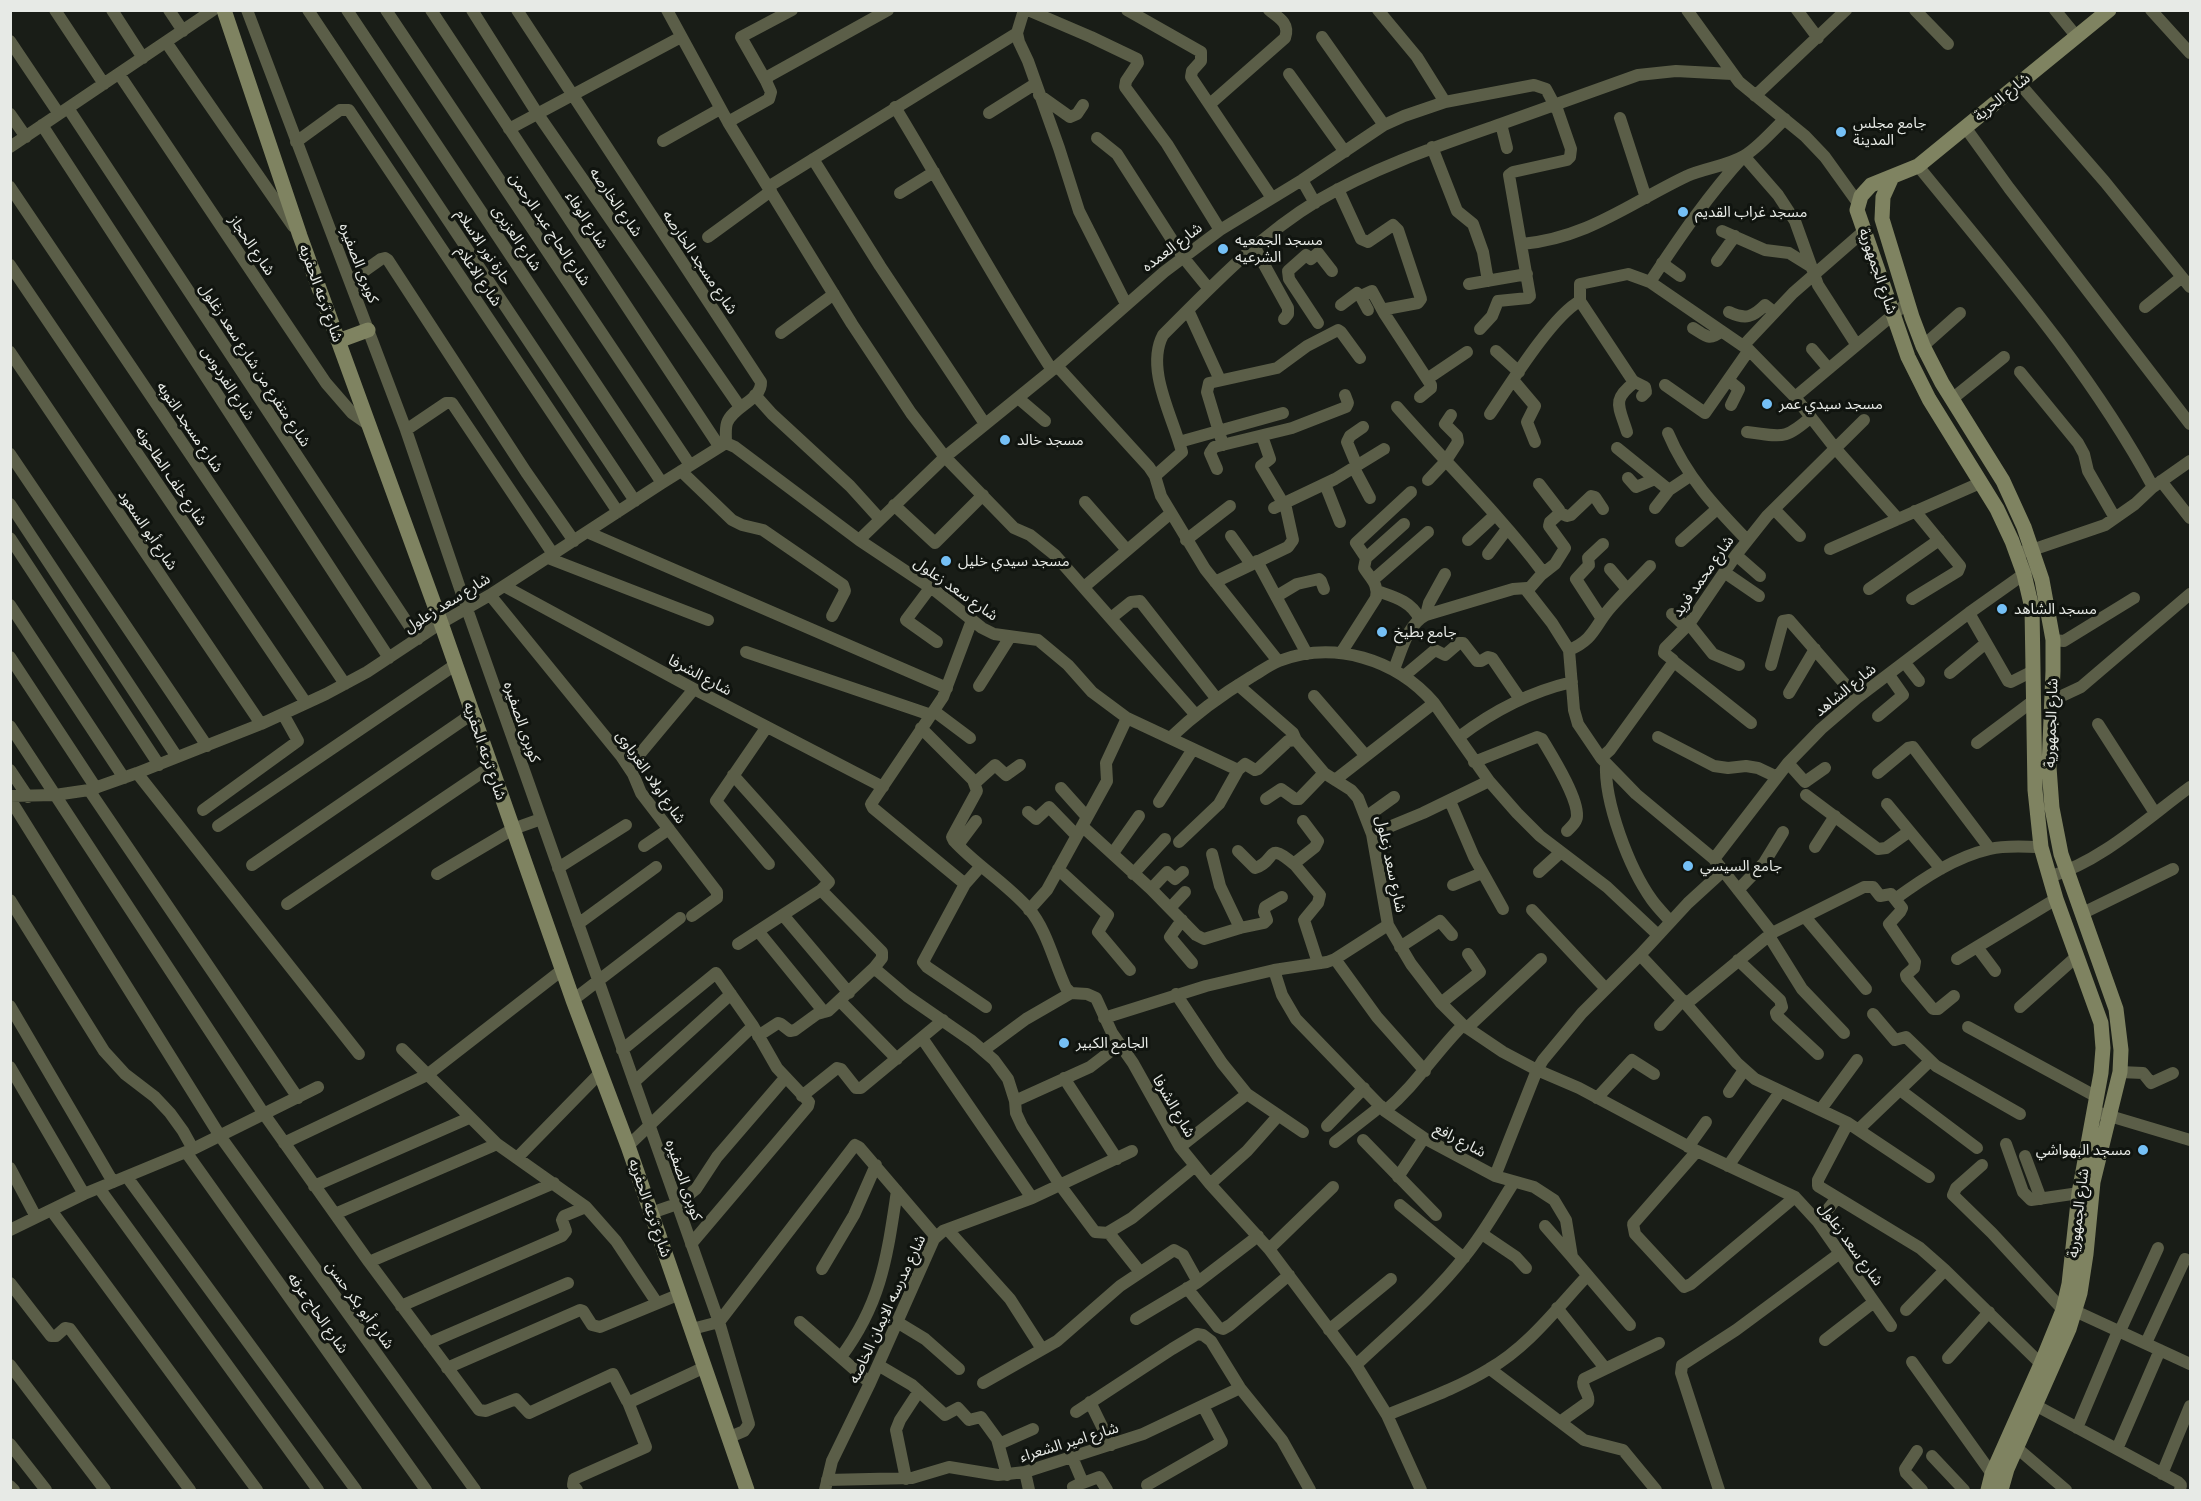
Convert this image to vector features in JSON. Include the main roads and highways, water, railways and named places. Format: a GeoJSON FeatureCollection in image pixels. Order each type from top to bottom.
{"type":"FeatureCollection","features":[{"type":"Feature","properties":{"kind":"place","name":"جامع مجلس المدينة"},"geometry":{"type":"Point","coordinates":[1841,132]}},
{"type":"Feature","properties":{"kind":"place","name":"مسجد غراب القديم"},"geometry":{"type":"Point","coordinates":[1683,212]}},
{"type":"Feature","properties":{"kind":"place","name":"مسجد الجمعيه الشرعيه"},"geometry":{"type":"Point","coordinates":[1223,249]}},
{"type":"Feature","properties":{"kind":"place","name":"مسجد سيدي عمر"},"geometry":{"type":"Point","coordinates":[1767,404]}},
{"type":"Feature","properties":{"kind":"place","name":"مسجد خالد"},"geometry":{"type":"Point","coordinates":[1005,440]}},
{"type":"Feature","properties":{"kind":"place","name":"مسجد سيدي خليل"},"geometry":{"type":"Point","coordinates":[946,561]}},
{"type":"Feature","properties":{"kind":"place","name":"مسجد الشاهد"},"geometry":{"type":"Point","coordinates":[2002,609]}},
{"type":"Feature","properties":{"kind":"place","name":"جامع بطيخ"},"geometry":{"type":"Point","coordinates":[1382,632]}},
{"type":"Feature","properties":{"kind":"place","name":"جامع السيسي"},"geometry":{"type":"Point","coordinates":[1688,866]}},
{"type":"Feature","properties":{"kind":"place","name":"الجامع الكبير"},"geometry":{"type":"Point","coordinates":[1064,1043]}},
{"type":"Feature","properties":{"kind":"place","name":"مسجد البهواشي"},"geometry":{"type":"Point","coordinates":[2143,1150]}}]}
